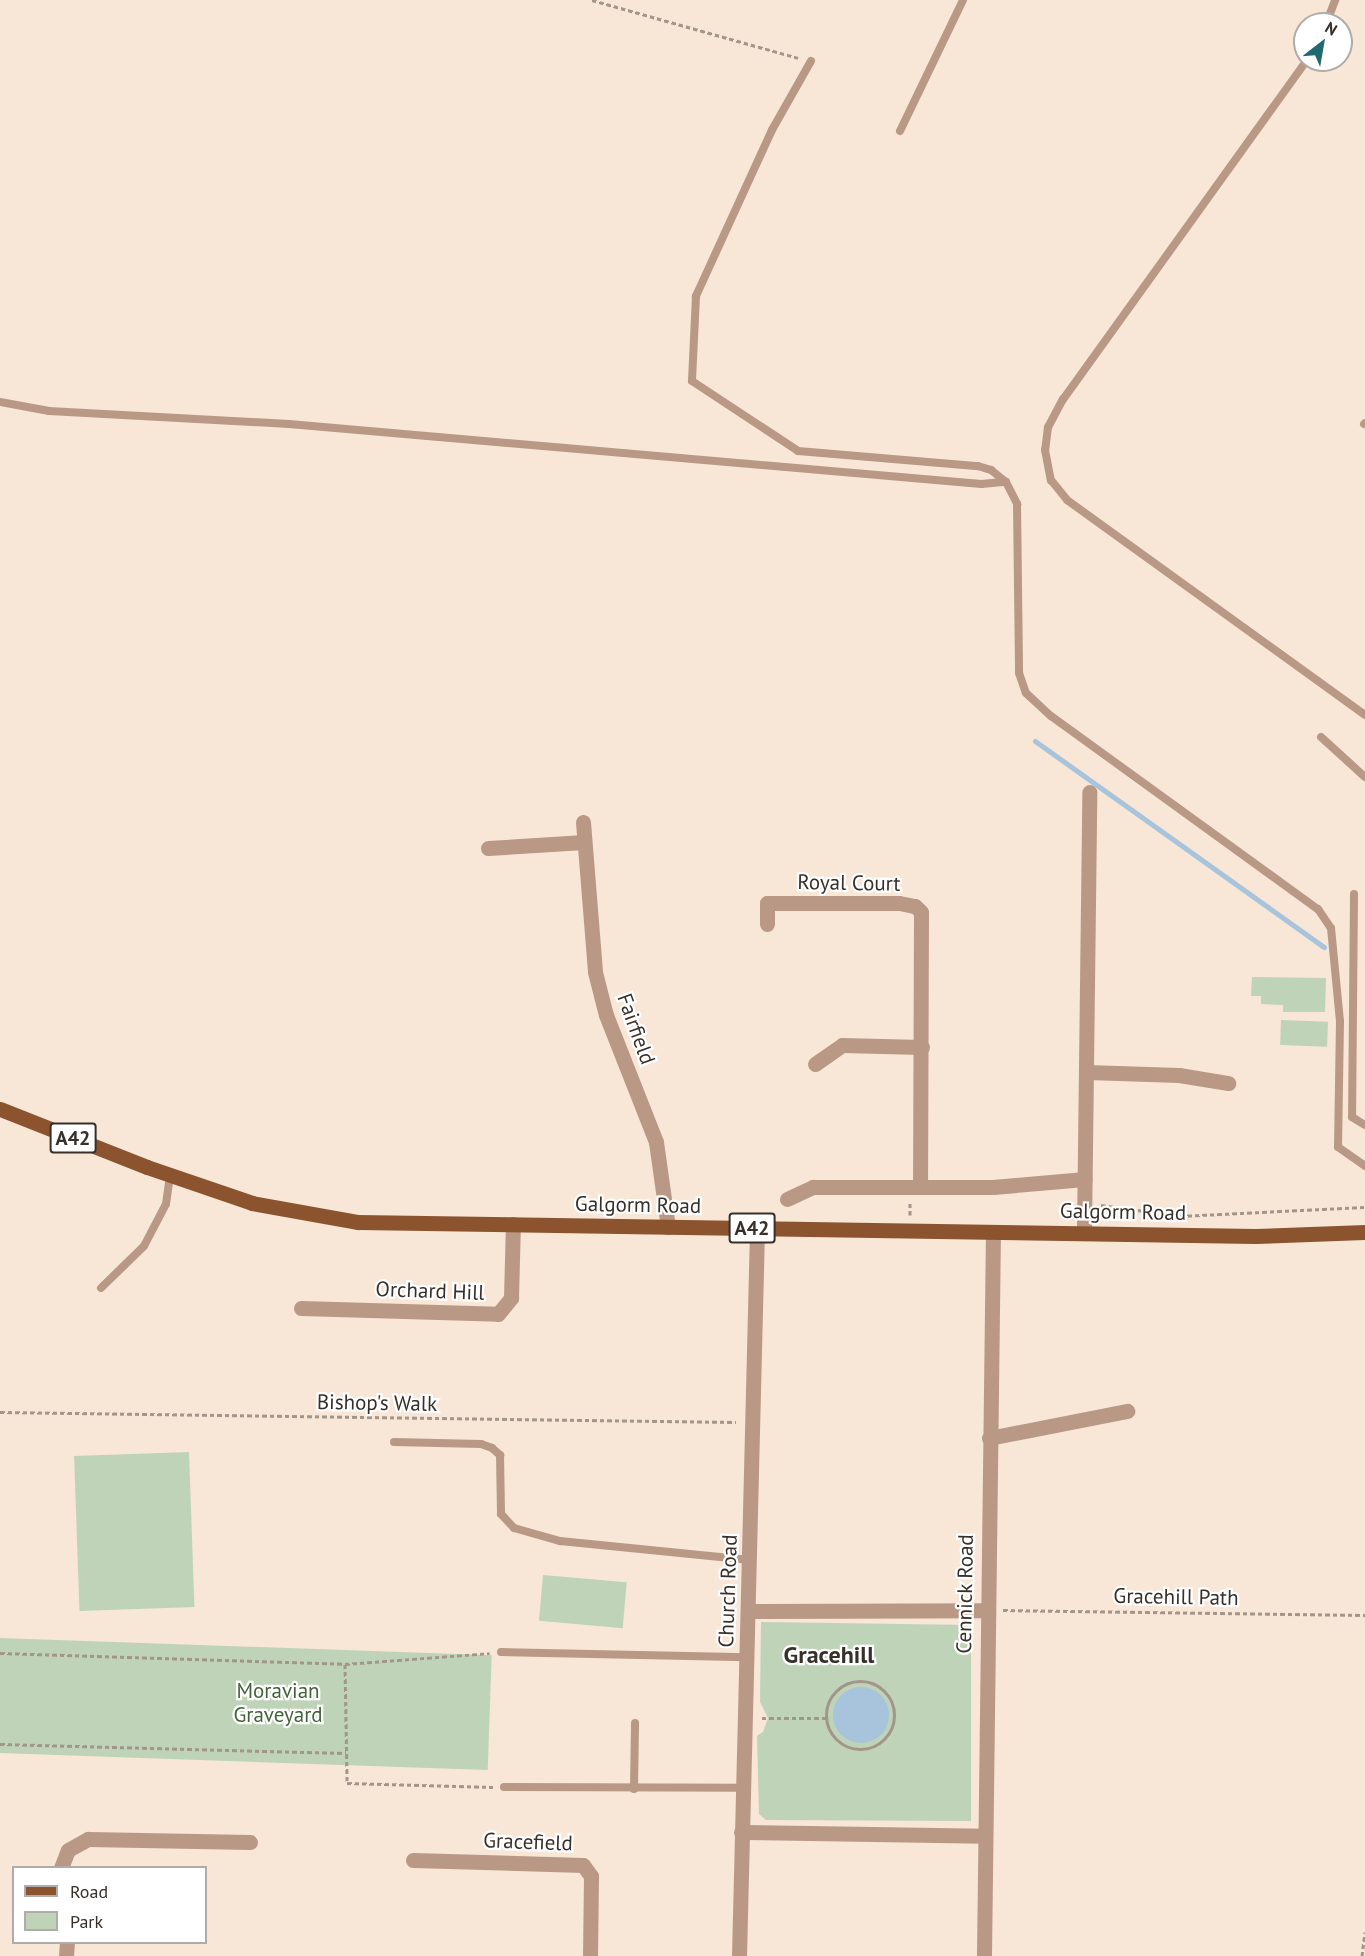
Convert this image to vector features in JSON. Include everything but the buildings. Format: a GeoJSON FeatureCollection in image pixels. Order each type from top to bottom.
{"type":"FeatureCollection","features":[{"type":"Feature","properties":{"kind":"main road","name":"Galgorm Road"},"geometry":{"type":"LineString","coordinates":[[0,1109],[170,1175],[252,1203],[358,1222],[993,1233],[1084,1231],[1255,1236],[1365,1232]]}},
{"type":"Feature","properties":{"kind":"street"},"geometry":{"type":"LineString","coordinates":[[1084,1231],[1089,977],[1089,792]]}},
{"type":"Feature","properties":{"kind":"street","name":"Fairfield"},"geometry":{"type":"LineString","coordinates":[[583,822],[595,972],[606,1015],[656,1142],[668,1227]]}},
{"type":"Feature","properties":{"kind":"street"},"geometry":{"type":"LineString","coordinates":[[488,848],[584,842]]}},
{"type":"Feature","properties":{"kind":"street","name":"Royal Court"},"geometry":{"type":"LineString","coordinates":[[767,924],[767,903],[899,903],[919,909],[923,916],[921,1185]]}},
{"type":"Feature","properties":{"kind":"street"},"geometry":{"type":"LineString","coordinates":[[814,1064],[842,1045],[922,1047]]}},
{"type":"Feature","properties":{"kind":"street"},"geometry":{"type":"LineString","coordinates":[[1087,1072],[1179,1075],[1228,1083]]}},
{"type":"Feature","properties":{"kind":"street"},"geometry":{"type":"LineString","coordinates":[[787,1199],[813,1187],[921,1185],[993,1187],[1084,1179]]}},
{"type":"Feature","properties":{"kind":"street","name":"Orchard Hill"},"geometry":{"type":"LineString","coordinates":[[301,1308],[498,1314],[512,1298],[513,1224]]}},
{"type":"Feature","properties":{"kind":"street","name":"Church Road"},"geometry":{"type":"LineString","coordinates":[[739,1956],[757,1228]]}},
{"type":"Feature","properties":{"kind":"street","name":"Cennick Road"},"geometry":{"type":"LineString","coordinates":[[984,1956],[986,1610],[993,1233]]}},
{"type":"Feature","properties":{"kind":"street"},"geometry":{"type":"LineString","coordinates":[[989,1438],[1127,1411]]}},
{"type":"Feature","properties":{"kind":"street"},"geometry":{"type":"LineString","coordinates":[[749,1611],[986,1610]]}},
{"type":"Feature","properties":{"kind":"street"},"geometry":{"type":"LineString","coordinates":[[741,1832],[984,1836]]}},
{"type":"Feature","properties":{"kind":"street"},"geometry":{"type":"LineString","coordinates":[[62,1866],[68,1850],[88,1839],[250,1842]]}},
{"type":"Feature","properties":{"kind":"street","name":"Gracefield"},"geometry":{"type":"LineString","coordinates":[[413,1860],[583,1865],[591,1876],[591,1956]]}},
{"type":"Feature","properties":{"kind":"lane"},"geometry":{"type":"LineString","coordinates":[[900,131],[963,0]]}},
{"type":"Feature","properties":{"kind":"lane"},"geometry":{"type":"LineString","coordinates":[[812,61],[772,130],[696,296],[692,381],[798,451],[978,466],[991,470],[1006,482],[1017,504],[1019,673],[1026,693],[1052,716],[1318,909],[1331,928],[1340,1021],[1338,1147],[1365,1166]]}},
{"type":"Feature","properties":{"kind":"lane"},"geometry":{"type":"LineString","coordinates":[[1298,72],[1063,399],[1048,427],[1045,450],[1052,480],[1067,500],[1365,715]]}},
{"type":"Feature","properties":{"kind":"lane"},"geometry":{"type":"LineString","coordinates":[[0,402],[49,411],[289,424],[981,484],[1006,482]]}},
{"type":"Feature","properties":{"kind":"lane"},"geometry":{"type":"LineString","coordinates":[[1321,737],[1365,777]]}},
{"type":"Feature","properties":{"kind":"lane"},"geometry":{"type":"LineString","coordinates":[[1354,894],[1352,1117],[1365,1125]]}},
{"type":"Feature","properties":{"kind":"lane"},"geometry":{"type":"LineString","coordinates":[[101,1288],[144,1246],[166,1204],[170,1175]]}},
{"type":"Feature","properties":{"kind":"lane"},"geometry":{"type":"LineString","coordinates":[[394,1442],[481,1444],[492,1448],[500,1455],[503,1518],[523,1531],[560,1541],[618,1549],[750,1560]]}},
{"type":"Feature","properties":{"kind":"lane"},"geometry":{"type":"LineString","coordinates":[[501,1652],[747,1657]]}},
{"type":"Feature","properties":{"kind":"lane"},"geometry":{"type":"LineString","coordinates":[[634,1789],[635,1723]]}},
{"type":"Feature","properties":{"kind":"lane"},"geometry":{"type":"LineString","coordinates":[[504,1787],[743,1788]]}},
{"type":"Feature","properties":{"kind":"path"},"geometry":{"type":"LineString","coordinates":[[592,0],[812,61]]}},
{"type":"Feature","properties":{"kind":"path"},"geometry":{"type":"LineString","coordinates":[[1084,1203],[1180,1216],[1365,1207]]}},
{"type":"Feature","properties":{"kind":"path"},"geometry":{"type":"LineString","coordinates":[[899,1214],[922,1215]]}},
{"type":"Feature","properties":{"kind":"path","name":"Bishop's Walk"},"geometry":{"type":"LineString","coordinates":[[0,1412],[753,1422]]}},
{"type":"Feature","properties":{"kind":"path","name":"Gracehill Path"},"geometry":{"type":"LineString","coordinates":[[986,1610],[1365,1615]]}},
{"type":"Feature","properties":{"kind":"path"},"geometry":{"type":"LineString","coordinates":[[0,1653],[345,1665],[501,1652]]}},
{"type":"Feature","properties":{"kind":"path"},"geometry":{"type":"LineString","coordinates":[[345,1665],[346,1783],[504,1787]]}},
{"type":"Feature","properties":{"kind":"path"},"geometry":{"type":"LineString","coordinates":[[855,1681],[879,1686],[894,1706],[891,1731],[883,1741],[860,1750],[836,1740],[826,1718],[833,1694],[855,1681]]}},
{"type":"Feature","properties":{"kind":"path"},"geometry":{"type":"LineString","coordinates":[[745,1718],[826,1718]]}},
{"type":"Feature","properties":{"kind":"path"},"geometry":{"type":"LineString","coordinates":[[0,1744],[346,1753]]}},
{"type":"Feature","properties":{"kind":"path"},"geometry":{"type":"LineString","coordinates":[[1362,1956],[1365,1932]]}},
{"type":"Feature","properties":{"kind":"green space"},"geometry":{"type":"Polygon","coordinates":[[[1252,977],[1326,978],[1325,1012],[1283,1012],[1283,1005],[1261,1004],[1261,996],[1251,996],[1252,977]]]}},
{"type":"Feature","properties":{"kind":"green space"},"geometry":{"type":"Polygon","coordinates":[[[1281,1020],[1328,1022],[1327,1047],[1280,1045],[1281,1020]]]}},
{"type":"Feature","properties":{"kind":"green space"},"geometry":{"type":"Polygon","coordinates":[[[189,1452],[194,1607],[79,1611],[74,1456],[189,1452]]]}},
{"type":"Feature","properties":{"kind":"green space"},"geometry":{"type":"Polygon","coordinates":[[[543,1575],[627,1582],[623,1628],[539,1621],[543,1575]]]}},
{"type":"Feature","properties":{"kind":"green space"},"geometry":{"type":"Polygon","coordinates":[[[761,1622],[971,1625],[971,1821],[766,1820],[759,1814],[757,1736],[763,1732],[768,1718],[760,1702],[761,1622]]]}},
{"type":"Feature","properties":{"kind":"green space","name":"Moravian Graveyard"},"geometry":{"type":"Polygon","coordinates":[[[0,1638],[492,1655],[488,1770],[0,1753],[0,1638]]]}},
{"type":"Feature","properties":{"kind":"water"},"geometry":{"type":"Polygon","coordinates":[[[856,1687],[866,1687],[881,1695],[887,1704],[889,1715],[887,1726],[881,1735],[866,1743],[856,1743],[845,1738],[838,1731],[833,1720],[833,1710],[838,1699],[845,1692],[856,1687]]]}},
{"type":"Feature","properties":{"kind":"waterway"},"geometry":{"type":"LineString","coordinates":[[1035,741],[1324,947]]}},
{"type":"Feature","properties":{"kind":"district","name":"Gracehill"},"geometry":{"type":"Point","coordinates":[829,1655]}}]}
